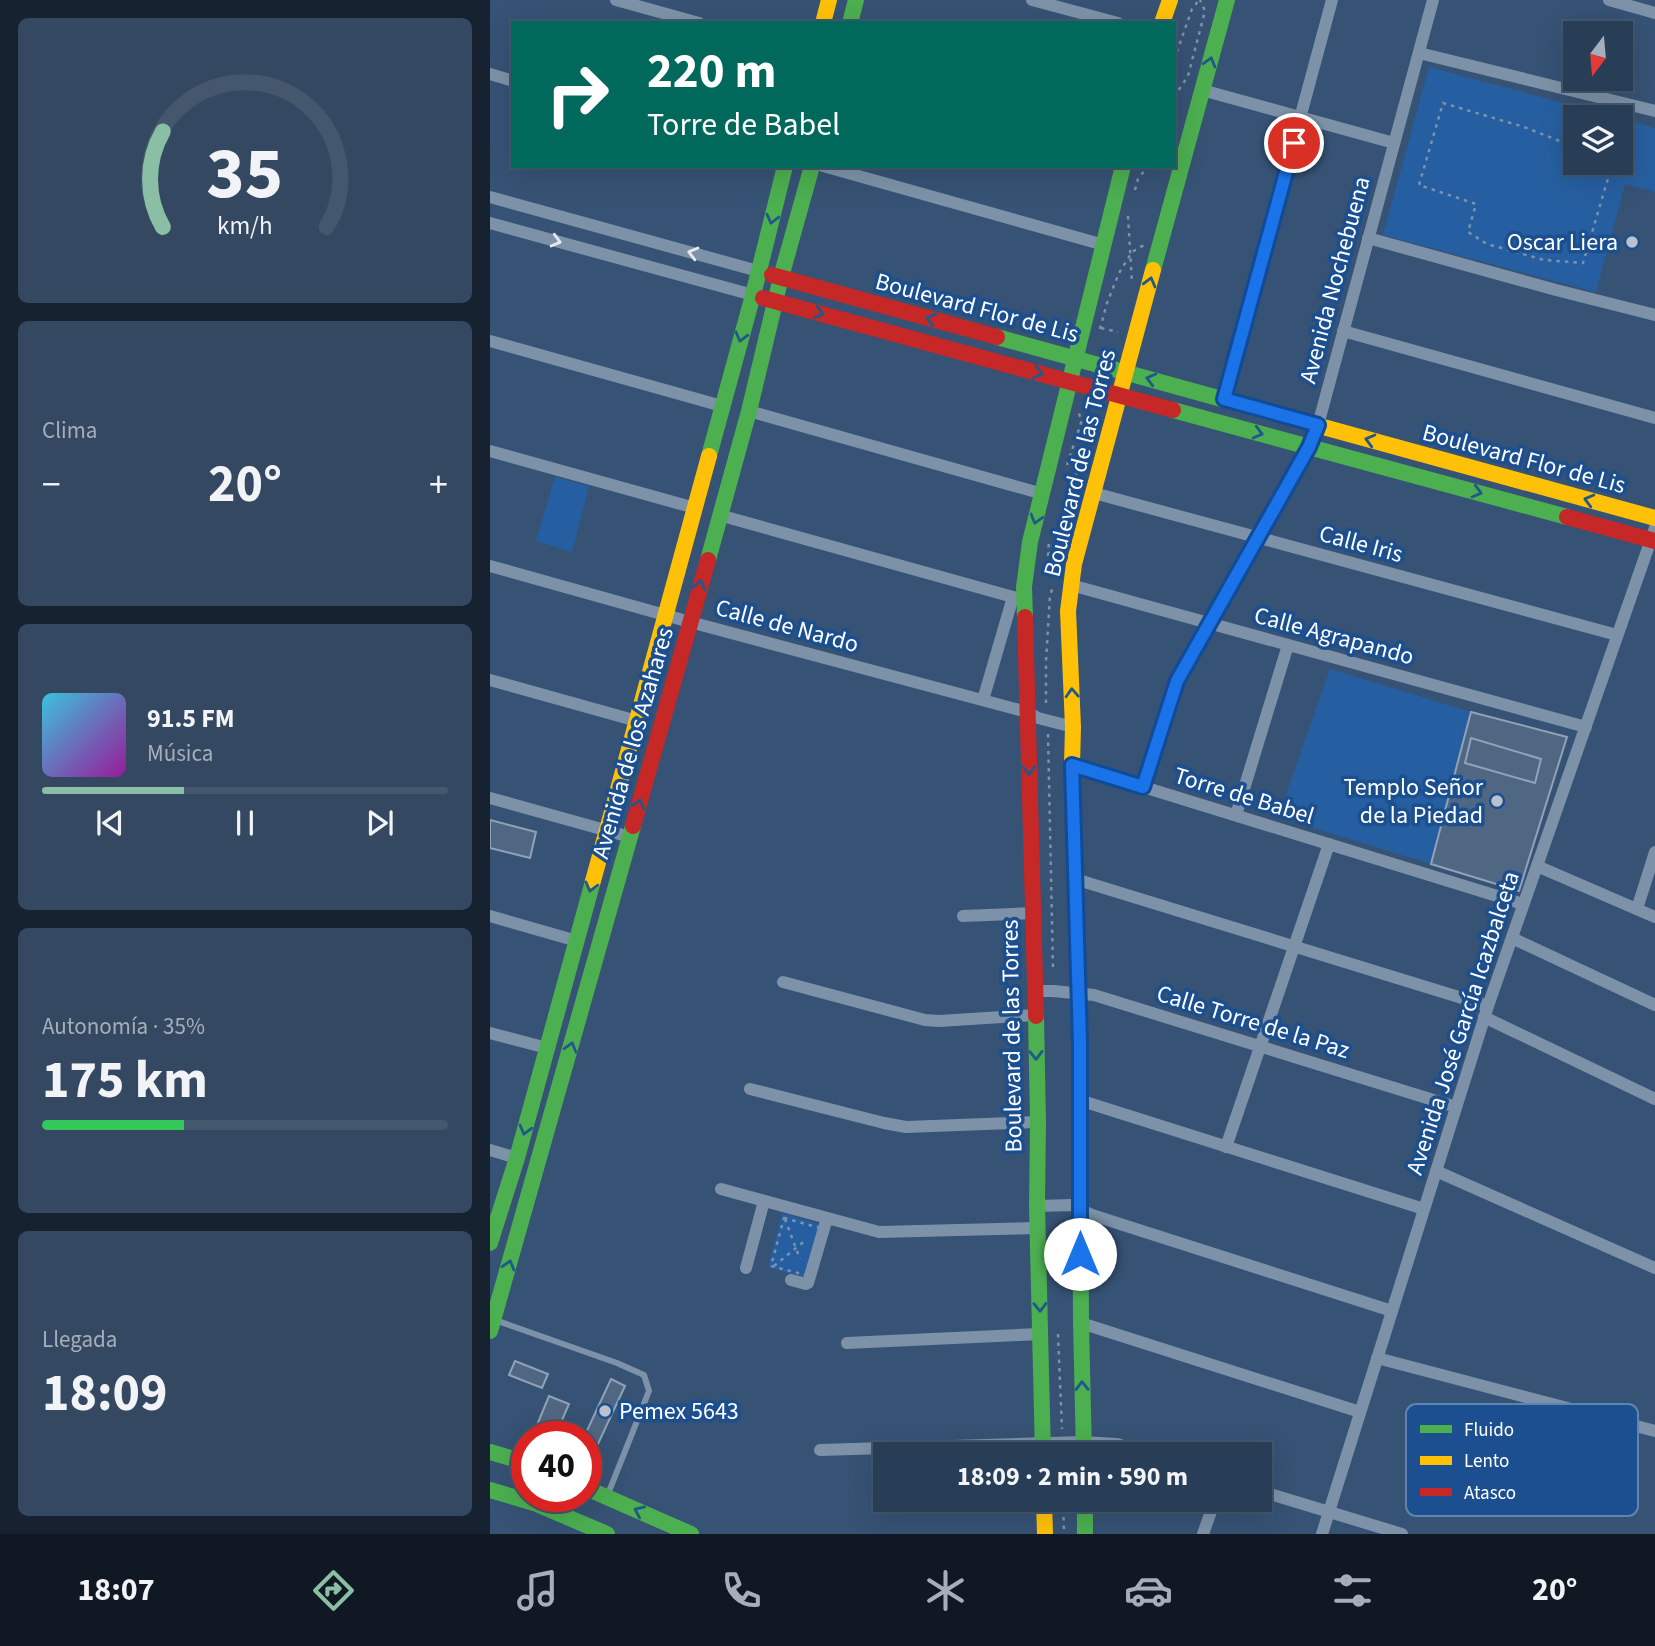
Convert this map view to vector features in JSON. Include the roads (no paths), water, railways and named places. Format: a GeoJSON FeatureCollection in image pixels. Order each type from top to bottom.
{"type":"FeatureCollection","features":[{"type":"Feature","properties":{"kind":"street"},"geometry":{"type":"LineString","coordinates":[[616,0],[692,21]]}},
{"type":"Feature","properties":{"kind":"street"},"geometry":{"type":"LineString","coordinates":[[824,21],[829,0]]}},
{"type":"Feature","properties":{"kind":"street"},"geometry":{"type":"LineString","coordinates":[[851,21],[856,0]]}},
{"type":"Feature","properties":{"kind":"street"},"geometry":{"type":"LineString","coordinates":[[1032,0],[1111,21]]}},
{"type":"Feature","properties":{"kind":"street"},"geometry":{"type":"LineString","coordinates":[[1163,21],[1170,0]]}},
{"type":"Feature","properties":{"kind":"street","name":"Boulevard de las Torres"},"geometry":{"type":"LineString","coordinates":[[1084,1442],[1080,1044],[1068,611],[1074,564],[1227,0]]}},
{"type":"Feature","properties":{"kind":"street"},"geometry":{"type":"LineString","coordinates":[[1224,399],[1332,0]]}},
{"type":"Feature","properties":{"kind":"street","name":"Avenida Nochebuena"},"geometry":{"type":"LineString","coordinates":[[1143,787],[1177,681],[1259,538],[1309,447],[1318,425],[1433,0]]}},
{"type":"Feature","properties":{"kind":"street"},"geometry":{"type":"LineString","coordinates":[[1609,0],[1655,13]]}},
{"type":"Feature","properties":{"kind":"street"},"geometry":{"type":"LineString","coordinates":[[1419,53],[1655,111]]}},
{"type":"Feature","properties":{"kind":"street"},"geometry":{"type":"LineString","coordinates":[[490,74],[511,80]]}},
{"type":"Feature","properties":{"kind":"street"},"geometry":{"type":"LineString","coordinates":[[1202,90],[1394,143]]}},
{"type":"Feature","properties":{"kind":"street","name":"Avenida de los Azahares"},"geometry":{"type":"LineString","coordinates":[[490,1243],[517,1158],[607,831],[753,295],[784,168]]}},
{"type":"Feature","properties":{"kind":"street","name":"Avenida de los Azahares"},"geometry":{"type":"LineString","coordinates":[[491,1323],[749,411],[781,277],[811,168]]}},
{"type":"Feature","properties":{"kind":"street"},"geometry":{"type":"LineString","coordinates":[[830,168],[1104,245]]}},
{"type":"Feature","properties":{"kind":"street","name":"Boulevard de las Torres"},"geometry":{"type":"LineString","coordinates":[[1043,1442],[1033,913],[1027,712],[1019,599],[1029,544],[1068,381],[1123,168]]}},
{"type":"Feature","properties":{"kind":"street","name":"Boulevard Flor de Lis"},"geometry":{"type":"LineString","coordinates":[[490,197],[1655,518]]}},
{"type":"Feature","properties":{"kind":"street","name":"Boulevard Flor de Lis"},"geometry":{"type":"LineString","coordinates":[[490,223],[1309,447],[1654,536]]}},
{"type":"Feature","properties":{"kind":"street"},"geometry":{"type":"LineString","coordinates":[[1368,238],[1655,316]]}},
{"type":"Feature","properties":{"kind":"street"},"geometry":{"type":"LineString","coordinates":[[1343,331],[1655,418]]}},
{"type":"Feature","properties":{"kind":"street"},"geometry":{"type":"LineString","coordinates":[[490,341],[722,406]]}},
{"type":"Feature","properties":{"kind":"street"},"geometry":{"type":"LineString","coordinates":[[749,411],[1043,494]]}},
{"type":"Feature","properties":{"kind":"street"},"geometry":{"type":"LineString","coordinates":[[490,451],[695,508]]}},
{"type":"Feature","properties":{"kind":"street","name":"Calle Iris"},"geometry":{"type":"LineString","coordinates":[[1094,493],[1618,635]]}},
{"type":"Feature","properties":{"kind":"street"},"geometry":{"type":"LineString","coordinates":[[719,515],[1019,599],[983,700]]}},
{"type":"Feature","properties":{"kind":"street","name":"Avenida José García Icazbalceta"},"geometry":{"type":"LineString","coordinates":[[1322,1534],[1486,1012],[1654,536]]}},
{"type":"Feature","properties":{"kind":"street","name":"Calle de Nardo"},"geometry":{"type":"LineString","coordinates":[[490,565],[690,622],[1027,712],[1073,727]]}},
{"type":"Feature","properties":{"kind":"street","name":"Calle Agrapando"},"geometry":{"type":"LineString","coordinates":[[1071,585],[1586,727]]}},
{"type":"Feature","properties":{"kind":"street"},"geometry":{"type":"LineString","coordinates":[[1236,815],[1288,645]]}},
{"type":"Feature","properties":{"kind":"street"},"geometry":{"type":"LineString","coordinates":[[490,680],[637,721]]}},
{"type":"Feature","properties":{"kind":"street","name":"Torre de Babel"},"geometry":{"type":"LineString","coordinates":[[1072,765],[1523,904]]}},
{"type":"Feature","properties":{"kind":"street"},"geometry":{"type":"LineString","coordinates":[[490,798],[630,837]]}},
{"type":"Feature","properties":{"kind":"street"},"geometry":{"type":"LineString","coordinates":[[1226,1147],[1329,844]]}},
{"type":"Feature","properties":{"kind":"street"},"geometry":{"type":"LineString","coordinates":[[1637,909],[1655,852]]}},
{"type":"Feature","properties":{"kind":"street"},"geometry":{"type":"LineString","coordinates":[[1537,866],[1655,917]]}},
{"type":"Feature","properties":{"kind":"street"},"geometry":{"type":"LineString","coordinates":[[1075,879],[1294,947],[1486,1012],[1655,1099]]}},
{"type":"Feature","properties":{"kind":"street"},"geometry":{"type":"LineString","coordinates":[[963,916],[1033,913]]}},
{"type":"Feature","properties":{"kind":"street"},"geometry":{"type":"LineString","coordinates":[[490,916],[576,941]]}},
{"type":"Feature","properties":{"kind":"street"},"geometry":{"type":"LineString","coordinates":[[1512,938],[1655,1005]]}},
{"type":"Feature","properties":{"kind":"street"},"geometry":{"type":"LineString","coordinates":[[783,982],[925,1020],[1035,1015]]}},
{"type":"Feature","properties":{"kind":"street","name":"Calle Torre de la Paz"},"geometry":{"type":"LineString","coordinates":[[1035,991],[1094,995],[1456,1107]]}},
{"type":"Feature","properties":{"kind":"street"},"geometry":{"type":"LineString","coordinates":[[490,1033],[547,1048]]}},
{"type":"Feature","properties":{"kind":"street"},"geometry":{"type":"LineString","coordinates":[[750,1089],[906,1127],[1038,1122]]}},
{"type":"Feature","properties":{"kind":"street"},"geometry":{"type":"LineString","coordinates":[[1079,1100],[1424,1209]]}},
{"type":"Feature","properties":{"kind":"street"},"geometry":{"type":"LineString","coordinates":[[490,1150],[517,1158]]}},
{"type":"Feature","properties":{"kind":"street"},"geometry":{"type":"LineString","coordinates":[[1436,1171],[1655,1268]]}},
{"type":"Feature","properties":{"kind":"street"},"geometry":{"type":"LineString","coordinates":[[721,1189],[824,1223],[887,1232],[1038,1228]]}},
{"type":"Feature","properties":{"kind":"street"},"geometry":{"type":"LineString","coordinates":[[746,1268],[764,1201]]}},
{"type":"Feature","properties":{"kind":"street"},"geometry":{"type":"LineString","coordinates":[[1037,1206],[1072,1205],[1092,1215],[1392,1311]]}},
{"type":"Feature","properties":{"kind":"street"},"geometry":{"type":"LineString","coordinates":[[791,1280],[808,1283],[824,1223]]}},
{"type":"Feature","properties":{"kind":"street"},"geometry":{"type":"LineString","coordinates":[[1081,1323],[1360,1412]]}},
{"type":"Feature","properties":{"kind":"street"},"geometry":{"type":"LineString","coordinates":[[847,1343],[1040,1334]]}},
{"type":"Feature","properties":{"kind":"street"},"geometry":{"type":"LineString","coordinates":[[1377,1358],[1550,1404]]}},
{"type":"Feature","properties":{"kind":"street"},"geometry":{"type":"LineString","coordinates":[[1638,1427],[1655,1432]]}},
{"type":"Feature","properties":{"kind":"street"},"geometry":{"type":"LineString","coordinates":[[820,1450],[873,1450]]}},
{"type":"Feature","properties":{"kind":"street"},"geometry":{"type":"LineString","coordinates":[[490,1452],[511,1458]]}},
{"type":"Feature","properties":{"kind":"street"},"geometry":{"type":"LineString","coordinates":[[490,1490],[534,1503],[607,1534]]}},
{"type":"Feature","properties":{"kind":"street"},"geometry":{"type":"LineString","coordinates":[[602,1494],[691,1534]]}},
{"type":"Feature","properties":{"kind":"street"},"geometry":{"type":"LineString","coordinates":[[1272,1495],[1402,1534]]}},
{"type":"Feature","properties":{"kind":"street"},"geometry":{"type":"LineString","coordinates":[[1044,1512],[1045,1534]]}},
{"type":"Feature","properties":{"kind":"street"},"geometry":{"type":"LineString","coordinates":[[1085,1512],[1085,1534]]}},
{"type":"Feature","properties":{"kind":"street"},"geometry":{"type":"LineString","coordinates":[[1203,1534],[1211,1512]]}},
{"type":"Feature","properties":{"kind":"lane"},"geometry":{"type":"LineString","coordinates":[[491,1323],[617,1363],[644,1375],[649,1391],[607,1496]]}},
{"type":"Feature","properties":{"kind":"place","name":"Oscar Liera"},"geometry":{"type":"Point","coordinates":[1632,242]}},
{"type":"Feature","properties":{"kind":"place","name":"Templo Señor de la Piedad"},"geometry":{"type":"Point","coordinates":[1497,801]}},
{"type":"Feature","properties":{"kind":"place","name":"Pemex 5643"},"geometry":{"type":"Point","coordinates":[605,1411]}}]}
